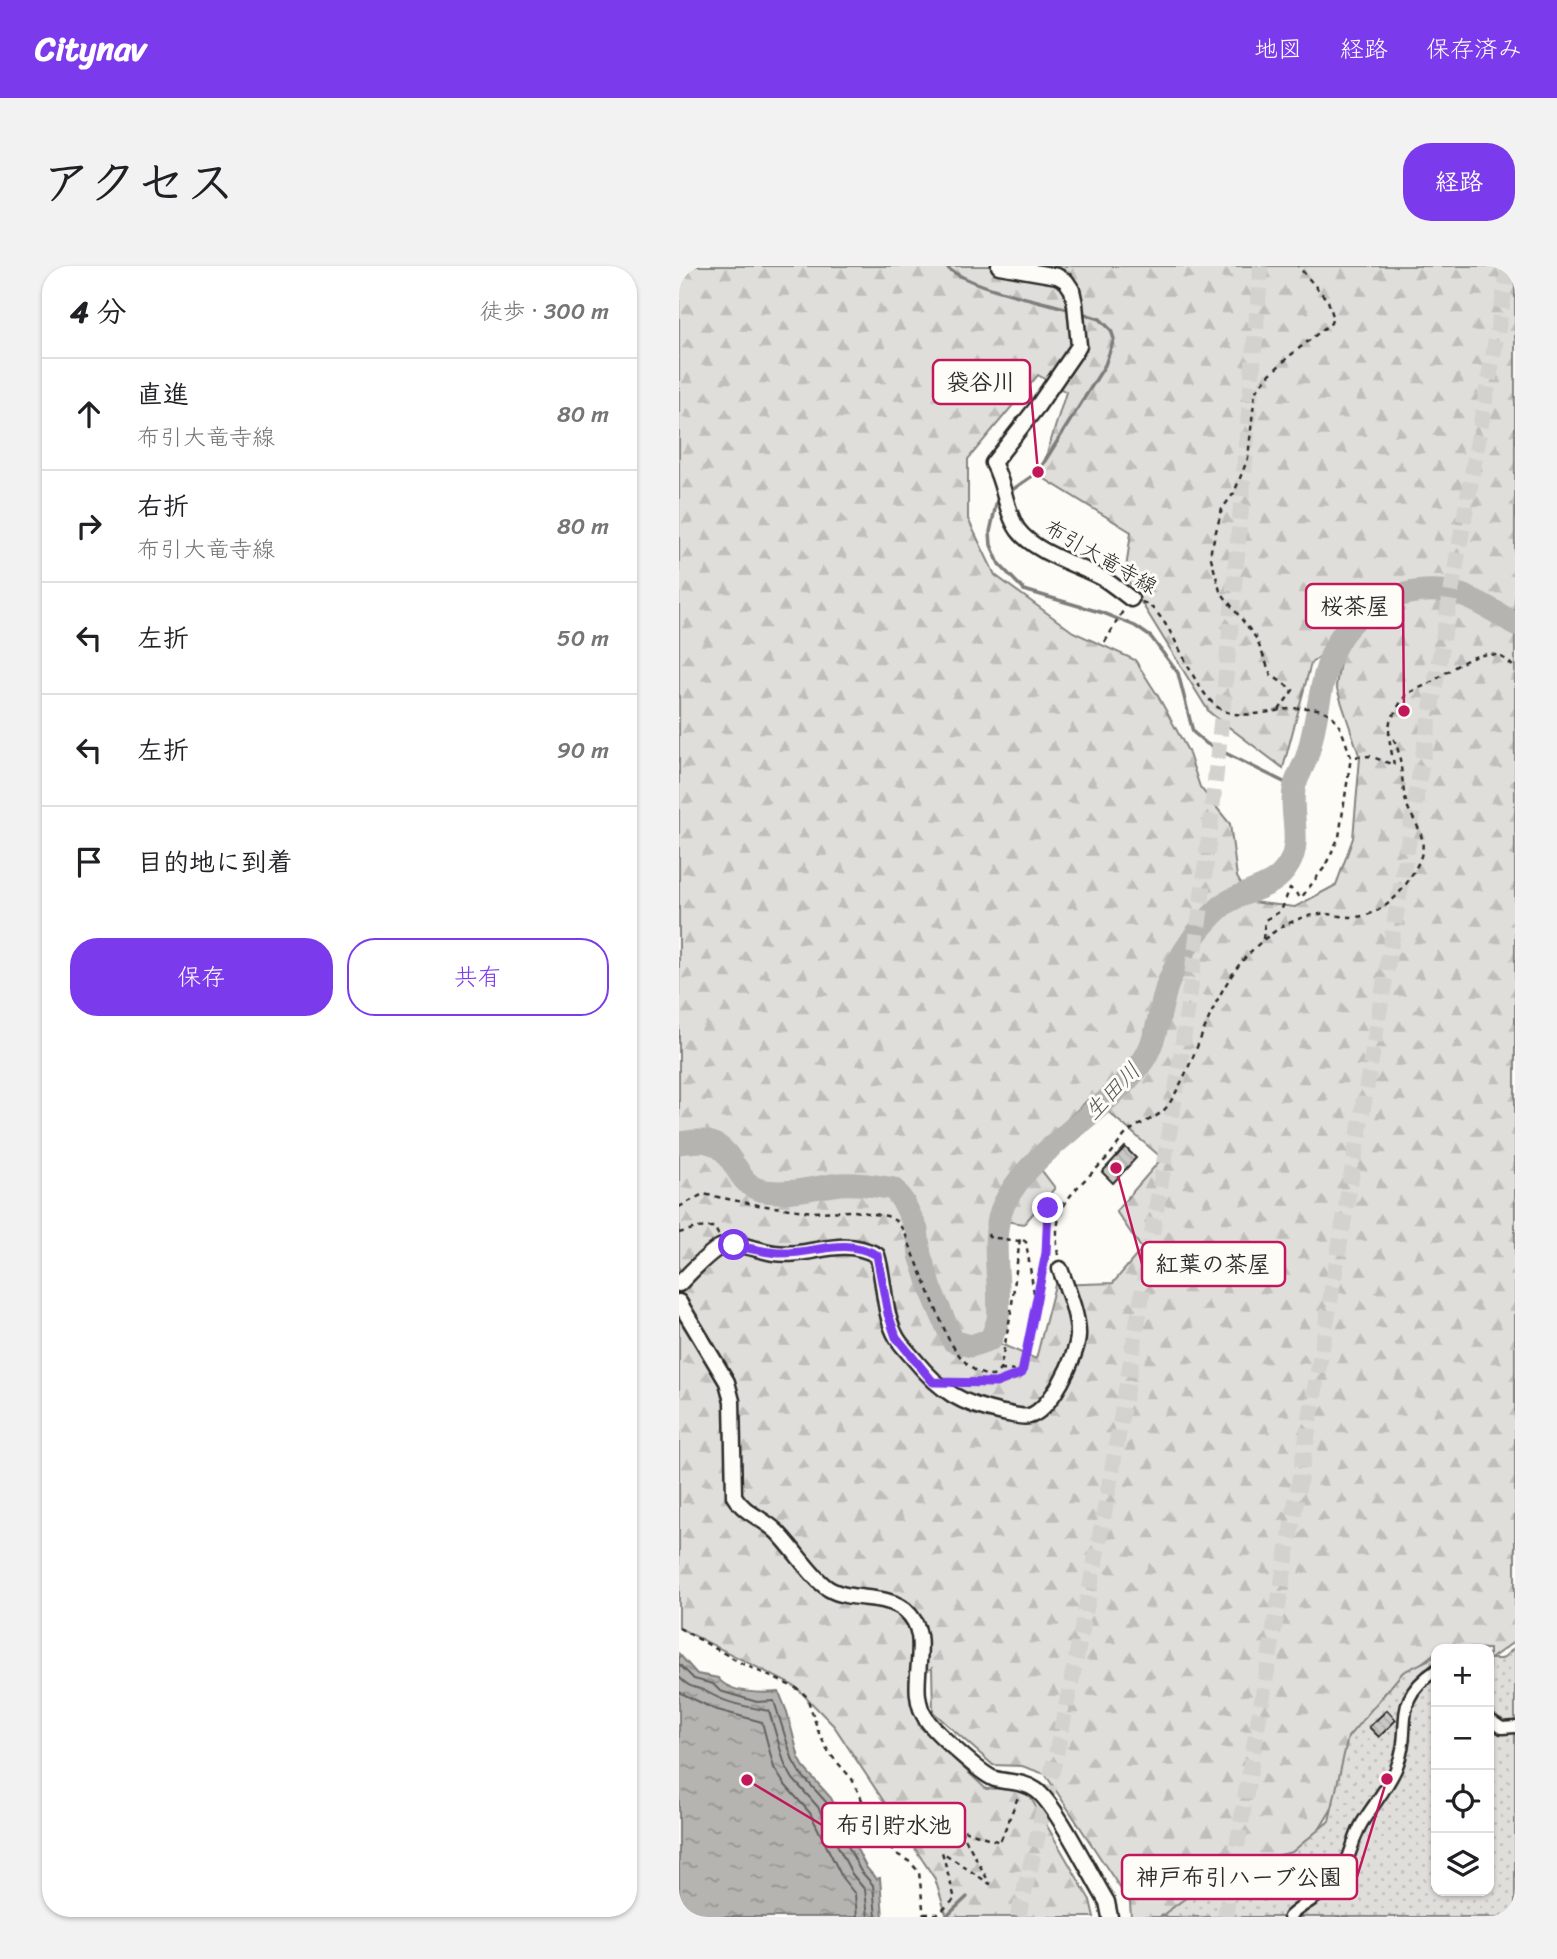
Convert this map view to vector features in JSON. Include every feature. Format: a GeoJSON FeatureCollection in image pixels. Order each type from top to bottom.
{"type":"FeatureCollection","features":[{"type":"Feature","properties":{"kind":"street","name":"布引大竜寺線"},"geometry":{"type":"LineString","coordinates":[[999,266],[1057,276],[1066,281],[1075,304],[1079,346],[993,463],[1001,477],[1011,513],[1017,528],[1029,541],[1105,580],[1130,601]]}},
{"type":"Feature","properties":{"kind":"street"},"geometry":{"type":"LineString","coordinates":[[679,1284],[721,1246],[734,1245],[777,1253],[843,1245],[861,1247],[877,1255],[888,1314],[896,1337],[933,1382],[952,1396],[988,1410],[1032,1416],[1052,1398],[1073,1356],[1078,1336],[1071,1298],[1060,1269]]}},
{"type":"Feature","properties":{"kind":"street"},"geometry":{"type":"LineString","coordinates":[[679,1302],[727,1382],[732,1401],[734,1496],[739,1505],[775,1530],[827,1588],[847,1597],[887,1602],[903,1607],[915,1620],[920,1634],[918,1702],[927,1720],[983,1773],[995,1779],[1023,1783],[1038,1791],[1057,1816],[1107,1902],[1110,1917]]}},
{"type":"Feature","properties":{"kind":"street"},"geometry":{"type":"LineString","coordinates":[[1289,1917],[1326,1892],[1340,1876],[1361,1824],[1383,1794],[1397,1768],[1403,1742],[1405,1705],[1420,1681],[1431,1673]]}},
{"type":"Feature","properties":{"kind":"street"},"geometry":{"type":"LineString","coordinates":[[1494,1722],[1502,1728],[1515,1727]]}},
{"type":"Feature","properties":{"kind":"path"},"geometry":{"type":"LineString","coordinates":[[1277,712],[1293,690],[1271,675],[1256,638],[1220,591],[1211,550],[1222,509],[1234,493],[1248,458],[1255,392],[1270,373],[1331,323],[1333,316],[1328,301],[1298,266]]}},
{"type":"Feature","properties":{"kind":"path"},"geometry":{"type":"LineString","coordinates":[[1105,642],[1130,601]]}},
{"type":"Feature","properties":{"kind":"path","name":"布引大竜寺線"},"geometry":{"type":"LineString","coordinates":[[1130,601],[1148,604],[1162,621],[1204,694],[1214,705],[1231,713],[1313,709],[1330,715],[1335,720],[1351,757]]}},
{"type":"Feature","properties":{"kind":"path"},"geometry":{"type":"LineString","coordinates":[[1263,942],[1265,920],[1281,911],[1290,888],[1301,898],[1324,868],[1339,837],[1351,757],[1370,756],[1394,765],[1389,722],[1402,697],[1463,661],[1477,656],[1500,656],[1515,669]]}},
{"type":"Feature","properties":{"kind":"path"},"geometry":{"type":"LineString","coordinates":[[956,1382],[996,1383],[1022,1373],[1046,1253],[1048,1208],[1064,1202],[1109,1157],[1131,1129],[1153,1119],[1168,1106],[1190,1065],[1217,999],[1235,967],[1263,942],[1293,921],[1322,914],[1353,918],[1385,908],[1403,890],[1423,851],[1422,836],[1406,804],[1400,763],[1394,738],[1390,734]]}},
{"type":"Feature","properties":{"kind":"path"},"geometry":{"type":"LineString","coordinates":[[679,1208],[703,1195],[813,1212],[854,1212],[887,1216],[896,1221],[904,1231],[956,1352],[983,1376],[993,1376],[1000,1370],[1011,1312],[1019,1241]]}},
{"type":"Feature","properties":{"kind":"path"},"geometry":{"type":"LineString","coordinates":[[1060,1269],[1055,1233],[1064,1202]]}},
{"type":"Feature","properties":{"kind":"path"},"geometry":{"type":"LineString","coordinates":[[679,1233],[714,1227],[718,1234],[709,1242]]}},
{"type":"Feature","properties":{"kind":"path"},"geometry":{"type":"LineString","coordinates":[[988,1235],[1019,1241],[1020,1238],[1026,1242],[1036,1306]]}},
{"type":"Feature","properties":{"kind":"path"},"geometry":{"type":"LineString","coordinates":[[1000,1370],[1023,1371]]}},
{"type":"Feature","properties":{"kind":"path"},"geometry":{"type":"LineString","coordinates":[[679,1629],[743,1664],[800,1690],[807,1697],[829,1753],[852,1779],[881,1840],[919,1872],[924,1916],[938,1914],[954,1899],[942,1852],[991,1884],[960,1829],[1000,1842],[1023,1783]]}},
{"type":"Feature","properties":{"kind":"green space"},"geometry":{"type":"Polygon","coordinates":[[[679,266],[1515,266],[1515,1641],[1494,1656],[1494,1644],[1431,1644],[1431,1656],[1386,1691],[1358,1744],[1343,1790],[1313,1840],[1219,1917],[1214,1917],[1197,1887],[1188,1893],[1198,1917],[1131,1917],[1130,1903],[1045,1774],[1022,1766],[993,1765],[933,1712],[932,1668],[914,1677],[913,1707],[919,1726],[986,1789],[1009,1788],[1028,1793],[1090,1900],[1094,1917],[947,1917],[935,1879],[834,1726],[796,1687],[679,1628],[679,266]],[[1038,375],[968,459],[968,519],[995,575],[1073,632],[1135,660],[1188,751],[1200,787],[1230,824],[1237,877],[1251,902],[1295,907],[1336,885],[1353,838],[1360,758],[1336,686],[1344,639],[1311,663],[1283,768],[1209,712],[1125,576],[1131,532],[1040,476],[1066,392],[1038,375]],[[1091,1097],[1030,1155],[1055,1188],[1024,1224],[998,1220],[992,1278],[991,1340],[1036,1359],[1055,1285],[1113,1283],[1142,1249],[1116,1211],[1162,1158],[1091,1097]]]}},
{"type":"Feature","properties":{"kind":"green space"},"geometry":{"type":"Polygon","coordinates":[[[1515,1647],[1515,1917],[1160,1917],[1225,1869],[1292,1852],[1329,1821],[1348,1737],[1403,1672],[1431,1658],[1431,1896],[1494,1896],[1494,1659],[1502,1659],[1515,1647]]]}},
{"type":"Feature","properties":{"kind":"water"},"geometry":{"type":"Polygon","coordinates":[[[679,1654],[697,1674],[718,1678],[737,1690],[779,1692],[799,1758],[805,1769],[831,1798],[866,1867],[876,1879],[880,1878],[883,1917],[679,1917],[679,1654]]]}},
{"type":"Feature","properties":{"kind":"building"},"geometry":{"type":"Polygon","coordinates":[[[1125,1147],[1136,1158],[1113,1183],[1102,1172],[1125,1147]]]}},
{"type":"Feature","properties":{"kind":"building"},"geometry":{"type":"Polygon","coordinates":[[[1387,1710],[1396,1720],[1379,1737],[1369,1727],[1387,1710]]]}},
{"type":"Feature","properties":{"kind":"waterway"},"geometry":{"type":"LineString","coordinates":[[945,266],[988,287],[1071,310]]}},
{"type":"Feature","properties":{"kind":"waterway"},"geometry":{"type":"LineString","coordinates":[[1009,492],[1038,472],[1105,365],[1114,339],[1111,330],[1100,319],[1078,312]]}},
{"type":"Feature","properties":{"kind":"waterway"},"geometry":{"type":"LineString","coordinates":[[1002,496],[997,500],[990,532],[991,545],[999,564],[1024,590],[1103,613],[1135,626],[1151,637],[1178,673],[1193,732],[1207,744],[1294,787]]}},
{"type":"Feature","properties":{"kind":"waterway","name":"生田川"},"geometry":{"type":"LineString","coordinates":[[679,1143],[703,1141],[719,1147],[746,1181],[760,1190],[790,1192],[840,1184],[894,1189],[917,1230],[920,1255],[953,1341],[971,1346],[991,1339],[999,1305],[996,1245],[999,1216],[1016,1184],[1031,1166],[1107,1100],[1140,1065],[1154,1037],[1170,978],[1183,953],[1205,923],[1229,901],[1278,878],[1289,864],[1295,845],[1295,785],[1311,743],[1329,662],[1344,632],[1374,606],[1392,598],[1431,591],[1451,592],[1469,598],[1515,624]]}},
{"type":"Feature","properties":{"kind":"waterway"},"geometry":{"type":"LineString","coordinates":[[946,1917],[967,1897]]}},
{"type":"Feature","properties":{"kind":"tunnel"},"geometry":{"type":"LineString","coordinates":[[1018,1917],[1055,1760],[1102,1522],[1180,1065],[1219,747],[1261,266]]}},
{"type":"Feature","properties":{"kind":"tunnel"},"geometry":{"type":"LineString","coordinates":[[1225,1917],[1509,266]]}},
{"type":"Feature","properties":{"kind":"place","name":"袋谷川"},"geometry":{"type":"Point","coordinates":[1038,472]}},
{"type":"Feature","properties":{"kind":"place","name":"桜茶屋"},"geometry":{"type":"Point","coordinates":[1404,711]}},
{"type":"Feature","properties":{"kind":"place","name":"紅葉の茶屋"},"geometry":{"type":"Point","coordinates":[1116,1168]}},
{"type":"Feature","properties":{"kind":"place","name":"神戸布引ハーブ公園"},"geometry":{"type":"Point","coordinates":[1387,1779]}},
{"type":"Feature","properties":{"kind":"place","name":"布引貯水池"},"geometry":{"type":"Point","coordinates":[747,1780]}},
{"type":"Feature","properties":{"kind":"route"},"geometry":{"type":"LineString","coordinates":[[734,1245],[777,1253],[843,1245],[861,1247],[877,1255],[888,1314],[896,1337],[933,1382],[996,1383],[1022,1373],[1046,1253],[1048,1208]]}}]}
